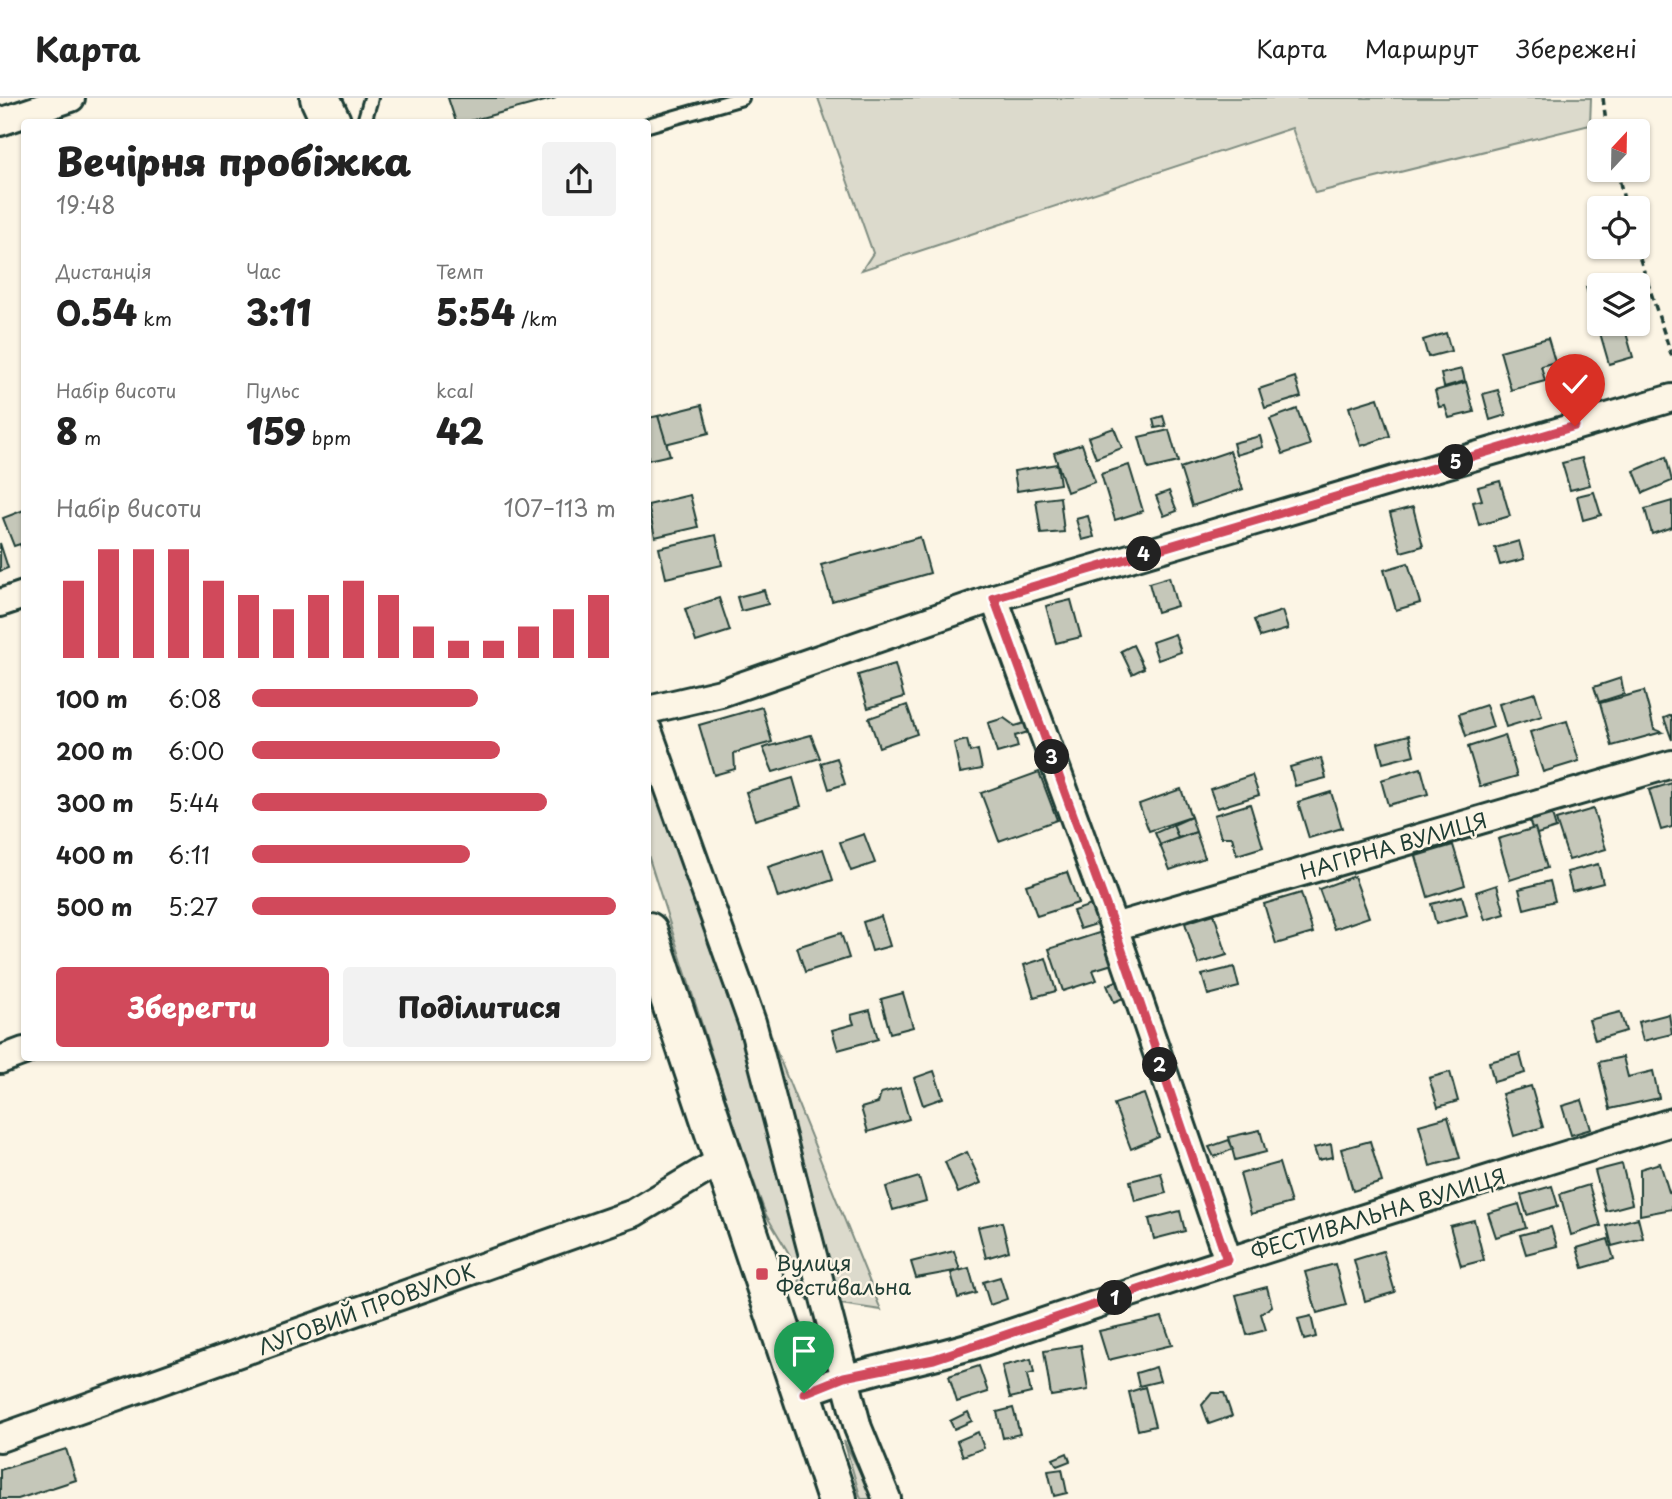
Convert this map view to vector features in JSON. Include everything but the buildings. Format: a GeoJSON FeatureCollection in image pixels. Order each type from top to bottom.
{"type":"FeatureCollection","features":[{"type":"Feature","properties":{"kind":"main road"},"geometry":{"type":"LineString","coordinates":[[320,98],[330,119]]}},
{"type":"Feature","properties":{"kind":"main road"},"geometry":{"type":"LineString","coordinates":[[651,941],[804,1393],[837,1499]]}},
{"type":"Feature","properties":{"kind":"street"},"geometry":{"type":"LineString","coordinates":[[0,122],[71,98]]}},
{"type":"Feature","properties":{"kind":"street"},"geometry":{"type":"LineString","coordinates":[[651,709],[721,693],[994,598],[1672,398]]}},
{"type":"Feature","properties":{"kind":"street"},"geometry":{"type":"LineString","coordinates":[[0,603],[21,596]]}},
{"type":"Feature","properties":{"kind":"street"},"geometry":{"type":"LineString","coordinates":[[994,598],[1114,927],[1227,1260]]}},
{"type":"Feature","properties":{"kind":"street"},"geometry":{"type":"LineString","coordinates":[[651,738],[752,1022],[858,1428],[887,1499]]}},
{"type":"Feature","properties":{"kind":"street","name":"НАГІРНА ВУЛИЦЯ"},"geometry":{"type":"LineString","coordinates":[[1114,927],[1672,764]]}},
{"type":"Feature","properties":{"kind":"street"},"geometry":{"type":"LineString","coordinates":[[0,1060],[21,1052]]}},
{"type":"Feature","properties":{"kind":"street","name":"ФЕСТИВАЛЬНА ВУЛИЦЯ"},"geometry":{"type":"LineString","coordinates":[[804,1393],[844,1377],[934,1359],[1227,1260],[1672,1122]]}},
{"type":"Feature","properties":{"kind":"street","name":"ЛУГОВИЙ ПРОВУЛОК"},"geometry":{"type":"LineString","coordinates":[[0,1438],[634,1213],[723,1160]]}},
{"type":"Feature","properties":{"kind":"lane"},"geometry":{"type":"LineString","coordinates":[[365,119],[370,98]]}},
{"type":"Feature","properties":{"kind":"lane"},"geometry":{"type":"LineString","coordinates":[[651,124],[742,98]]}},
{"type":"Feature","properties":{"kind":"path"},"geometry":{"type":"LineString","coordinates":[[1602,98],[1605,119]]}},
{"type":"Feature","properties":{"kind":"path"},"geometry":{"type":"LineString","coordinates":[[1640,259],[1672,357]]}},
{"type":"Feature","properties":{"kind":"shaded area"},"geometry":{"type":"Polygon","coordinates":[[[818,98],[1591,98],[1590,119],[1587,119],[1587,126],[1315,193],[1292,128],[862,270],[873,253],[818,98]]]}},
{"type":"Feature","properties":{"kind":"shaded area"},"geometry":{"type":"Polygon","coordinates":[[[651,740],[881,1310],[807,1299],[788,1252],[766,1215],[738,1138],[651,864],[651,740]]]}},
{"type":"Feature","properties":{"kind":"shaded area"},"geometry":{"type":"Polygon","coordinates":[[[844,1441],[874,1499],[861,1499],[844,1441]]]}},
{"type":"Feature","properties":{"kind":"place","name":"Вулиця Фестивальна"},"geometry":{"type":"Point","coordinates":[762,1274]}},
{"type":"Feature","properties":{"kind":"route"},"geometry":{"type":"LineString","coordinates":[[804,1393],[844,1377],[934,1359],[1227,1260],[1114,927],[994,598],[1575,426]]}}]}
